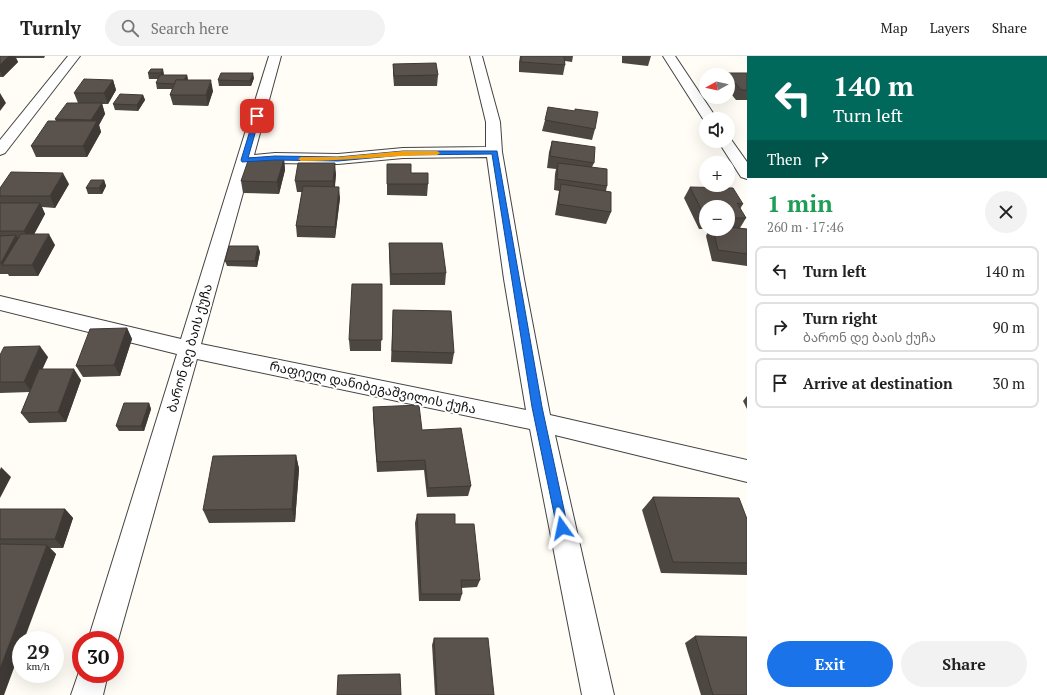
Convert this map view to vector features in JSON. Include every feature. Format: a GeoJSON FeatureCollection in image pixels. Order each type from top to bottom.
{"type":"FeatureCollection","features":[{"type":"Feature","properties":{"kind":"street"},"geometry":{"type":"LineString","coordinates":[[0,150],[74,56]]}},
{"type":"Feature","properties":{"kind":"street","name":"ბარონ დე ბაის ქუჩა"},"geometry":{"type":"LineString","coordinates":[[106,631],[275,56]]}},
{"type":"Feature","properties":{"kind":"street"},"geometry":{"type":"LineString","coordinates":[[476,56],[493,122],[494,152],[514,279],[540,422],[598,695]]}},
{"type":"Feature","properties":{"kind":"street"},"geometry":{"type":"LineString","coordinates":[[669,56],[705,112]]}},
{"type":"Feature","properties":{"kind":"street"},"geometry":{"type":"LineString","coordinates":[[730,148],[747,174]]}},
{"type":"Feature","properties":{"kind":"street"},"geometry":{"type":"LineString","coordinates":[[244,160],[275,158],[338,159],[403,153],[494,152]]}},
{"type":"Feature","properties":{"kind":"street","name":"რაფიელ დანიბეგაშვილის ქუჩა"},"geometry":{"type":"LineString","coordinates":[[0,303],[188,349],[540,422],[747,471]]}},
{"type":"Feature","properties":{"kind":"street"},"geometry":{"type":"LineString","coordinates":[[87,695],[90,683]]}},
{"type":"Feature","properties":{"kind":"building"},"geometry":{"type":"Polygon","coordinates":[[[0,56],[9,56],[0,65],[0,56]]]}},
{"type":"Feature","properties":{"kind":"building"},"geometry":{"type":"Polygon","coordinates":[[[521,56],[564,56],[565,65],[521,62],[521,56]]]}},
{"type":"Feature","properties":{"kind":"building"},"geometry":{"type":"Polygon","coordinates":[[[436,63],[438,75],[394,76],[393,64],[436,63]]]}},
{"type":"Feature","properties":{"kind":"building"},"geometry":{"type":"Polygon","coordinates":[[[151,69],[163,69],[160,73],[148,73],[151,69]]]}},
{"type":"Feature","properties":{"kind":"building"},"geometry":{"type":"Polygon","coordinates":[[[221,73],[253,73],[250,81],[218,80],[221,73]]]}},
{"type":"Feature","properties":{"kind":"building"},"geometry":{"type":"Polygon","coordinates":[[[735,73],[747,73],[747,90],[741,90],[735,83],[735,73]]]}},
{"type":"Feature","properties":{"kind":"building"},"geometry":{"type":"Polygon","coordinates":[[[160,75],[187,75],[184,80],[176,80],[175,84],[156,83],[160,75]]]}},
{"type":"Feature","properties":{"kind":"building"},"geometry":{"type":"Polygon","coordinates":[[[84,79],[113,80],[104,93],[74,93],[84,79]]]}},
{"type":"Feature","properties":{"kind":"building"},"geometry":{"type":"Polygon","coordinates":[[[176,80],[211,80],[206,95],[170,95],[176,80]]]}},
{"type":"Feature","properties":{"kind":"building"},"geometry":{"type":"Polygon","coordinates":[[[120,94],[143,95],[137,105],[113,104],[120,94]]]}},
{"type":"Feature","properties":{"kind":"building"},"geometry":{"type":"Polygon","coordinates":[[[67,103],[102,103],[91,120],[55,119],[67,103]]]}},
{"type":"Feature","properties":{"kind":"building"},"geometry":{"type":"Polygon","coordinates":[[[548,107],[575,111],[575,109],[598,112],[595,129],[545,120],[548,107]]]}},
{"type":"Feature","properties":{"kind":"building"},"geometry":{"type":"Polygon","coordinates":[[[48,121],[97,121],[83,146],[31,146],[48,121]]]}},
{"type":"Feature","properties":{"kind":"building"},"geometry":{"type":"Polygon","coordinates":[[[552,141],[595,147],[594,163],[550,156],[552,141]]]}},
{"type":"Feature","properties":{"kind":"building"},"geometry":{"type":"Polygon","coordinates":[[[249,158],[284,159],[277,182],[241,181],[249,158]]]}},
{"type":"Feature","properties":{"kind":"building"},"geometry":{"type":"Polygon","coordinates":[[[298,163],[335,163],[333,181],[295,181],[298,163]]]}},
{"type":"Feature","properties":{"kind":"building"},"geometry":{"type":"Polygon","coordinates":[[[558,163],[607,169],[607,186],[557,179],[558,163]]]}},
{"type":"Feature","properties":{"kind":"building"},"geometry":{"type":"Polygon","coordinates":[[[387,164],[411,164],[411,173],[428,173],[428,184],[387,184],[387,164]]]}},
{"type":"Feature","properties":{"kind":"building"},"geometry":{"type":"Polygon","coordinates":[[[11,172],[63,173],[50,196],[0,196],[0,188],[11,172]]]}},
{"type":"Feature","properties":{"kind":"building"},"geometry":{"type":"Polygon","coordinates":[[[91,180],[104,180],[99,188],[86,188],[91,180]]]}},
{"type":"Feature","properties":{"kind":"building"},"geometry":{"type":"Polygon","coordinates":[[[561,184],[611,192],[611,212],[558,204],[561,184]]]}},
{"type":"Feature","properties":{"kind":"building"},"geometry":{"type":"Polygon","coordinates":[[[303,186],[339,187],[335,227],[296,226],[303,186]]]}},
{"type":"Feature","properties":{"kind":"building"},"geometry":{"type":"Polygon","coordinates":[[[690,187],[699,187],[699,192],[735,191],[743,204],[737,203],[746,218],[735,218],[735,200],[699,200],[699,205],[690,187]]]}},
{"type":"Feature","properties":{"kind":"building"},"geometry":{"type":"Polygon","coordinates":[[[0,203],[40,203],[24,231],[0,231],[0,203]]]}},
{"type":"Feature","properties":{"kind":"building"},"geometry":{"type":"Polygon","coordinates":[[[735,228],[747,229],[747,254],[718,250],[715,236],[735,236],[735,228]]]}},
{"type":"Feature","properties":{"kind":"building"},"geometry":{"type":"Polygon","coordinates":[[[21,234],[49,234],[32,265],[2,265],[21,234]]]}},
{"type":"Feature","properties":{"kind":"building"},"geometry":{"type":"Polygon","coordinates":[[[16,235],[1,263],[0,263],[0,236],[16,235]]]}},
{"type":"Feature","properties":{"kind":"building"},"geometry":{"type":"Polygon","coordinates":[[[389,243],[442,243],[446,273],[391,274],[389,243]]]}},
{"type":"Feature","properties":{"kind":"building"},"geometry":{"type":"Polygon","coordinates":[[[229,246],[258,246],[255,261],[225,261],[229,246]]]}},
{"type":"Feature","properties":{"kind":"building"},"geometry":{"type":"Polygon","coordinates":[[[352,284],[382,284],[382,340],[349,340],[352,284]]]}},
{"type":"Feature","properties":{"kind":"building"},"geometry":{"type":"Polygon","coordinates":[[[393,310],[451,311],[454,353],[392,351],[393,310]]]}},
{"type":"Feature","properties":{"kind":"building"},"geometry":{"type":"Polygon","coordinates":[[[127,328],[114,365],[76,366],[90,329],[127,328]]]}},
{"type":"Feature","properties":{"kind":"building"},"geometry":{"type":"Polygon","coordinates":[[[40,346],[24,382],[0,382],[0,355],[4,347],[40,346]]]}},
{"type":"Feature","properties":{"kind":"building"},"geometry":{"type":"Polygon","coordinates":[[[39,369],[74,369],[58,412],[21,413],[39,369]]]}},
{"type":"Feature","properties":{"kind":"building"},"geometry":{"type":"Polygon","coordinates":[[[124,403],[149,403],[141,426],[116,426],[124,403]]]}},
{"type":"Feature","properties":{"kind":"building"},"geometry":{"type":"Polygon","coordinates":[[[419,405],[422,430],[461,428],[471,486],[428,488],[425,460],[377,462],[373,407],[419,405]]]}},
{"type":"Feature","properties":{"kind":"building"},"geometry":{"type":"Polygon","coordinates":[[[296,455],[292,509],[203,510],[213,456],[296,455]]]}},
{"type":"Feature","properties":{"kind":"building"},"geometry":{"type":"Polygon","coordinates":[[[653,497],[739,498],[747,519],[747,563],[673,562],[653,497]]]}},
{"type":"Feature","properties":{"kind":"building"},"geometry":{"type":"Polygon","coordinates":[[[0,509],[65,509],[55,539],[0,539],[0,509]]]}},
{"type":"Feature","properties":{"kind":"building"},"geometry":{"type":"Polygon","coordinates":[[[417,514],[455,514],[455,524],[474,524],[480,580],[461,580],[462,594],[421,594],[417,514]]]}},
{"type":"Feature","properties":{"kind":"building"},"geometry":{"type":"Polygon","coordinates":[[[0,544],[47,545],[14,631],[12,631],[12,637],[0,669],[0,544]]]}},
{"type":"Feature","properties":{"kind":"building"},"geometry":{"type":"Polygon","coordinates":[[[695,636],[747,637],[747,695],[713,695],[695,636]]]}},
{"type":"Feature","properties":{"kind":"building"},"geometry":{"type":"Polygon","coordinates":[[[434,638],[488,638],[494,695],[437,695],[434,638]]]}},
{"type":"Feature","properties":{"kind":"building"},"geometry":{"type":"Polygon","coordinates":[[[400,674],[401,695],[337,695],[338,675],[400,674]]]}},
{"type":"Feature","properties":{"kind":"slow traffic"},"geometry":{"type":"LineString","coordinates":[[301,159],[338,159],[403,153],[437,153]]}},
{"type":"Feature","properties":{"kind":"route"},"geometry":{"type":"LineString","coordinates":[[257,116],[244,160],[275,158],[338,159],[403,153],[494,152],[502,189],[514,279],[537,407],[562,528]]}}]}
